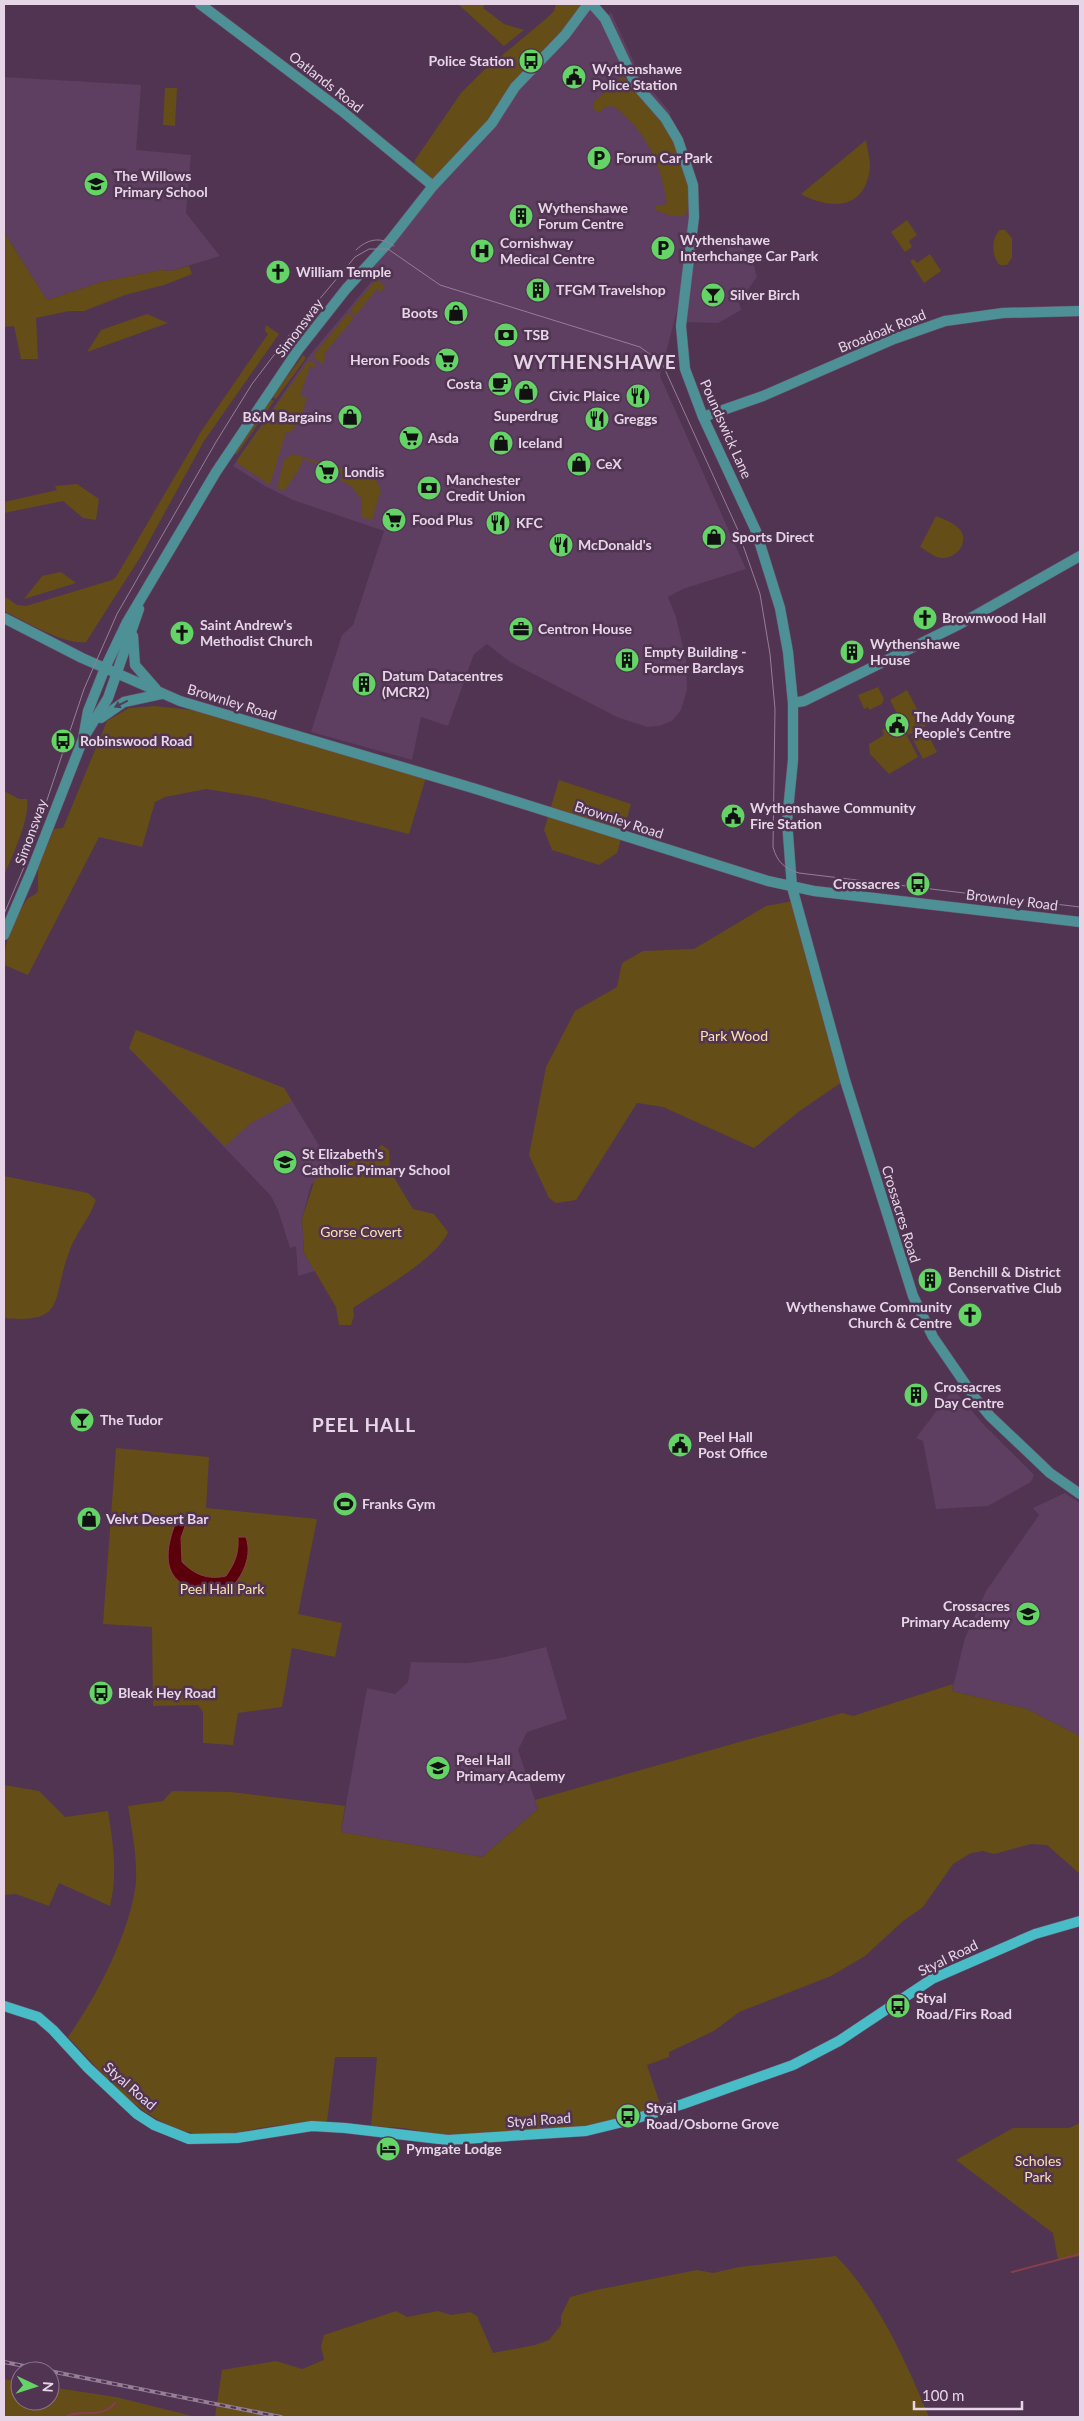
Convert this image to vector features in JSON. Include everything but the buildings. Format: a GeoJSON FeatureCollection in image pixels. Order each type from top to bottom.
{"type":"FeatureCollection","features":[{"type":"Feature","properties":{"kind":"main road","name":"Styal Road"},"geometry":{"type":"LineString","coordinates":[[4,2006],[38,2017],[137,2114],[154,2125],[189,2139],[236,2138],[312,2126],[448,2140],[586,2131],[631,2120],[682,2104],[793,2065],[839,2041],[932,1979],[1035,1934],[1080,1921]]}},
{"type":"Feature","properties":{"kind":"street","name":"Oatlands Road"},"geometry":{"type":"LineString","coordinates":[[200,4],[342,111],[433,186]]}},
{"type":"Feature","properties":{"kind":"street","name":"Simonsway"},"geometry":{"type":"LineString","coordinates":[[86,733],[88,712],[105,668],[127,622],[142,601],[216,472],[298,350],[346,289],[389,242],[433,186],[492,123],[515,87],[565,35],[590,4]]}},
{"type":"Feature","properties":{"kind":"street","name":"Poundswick Lane"},"geometry":{"type":"LineString","coordinates":[[590,4],[605,19],[636,85],[665,118],[678,140],[693,185],[694,217],[681,326],[685,370],[703,417],[756,531],[785,630],[793,703],[793,760],[787,821],[792,887]]}},
{"type":"Feature","properties":{"kind":"street","name":"Broadoak Road"},"geometry":{"type":"LineString","coordinates":[[703,417],[763,396],[944,320],[1003,314],[1080,311]]}},
{"type":"Feature","properties":{"kind":"street"},"geometry":{"type":"LineString","coordinates":[[793,703],[804,701],[960,624],[1080,556]]}},
{"type":"Feature","properties":{"kind":"street","name":"Simonsway"},"geometry":{"type":"LineString","coordinates":[[4,935],[108,677],[116,674],[135,626],[142,601]]}},
{"type":"Feature","properties":{"kind":"street","name":"Brownley Road"},"geometry":{"type":"LineString","coordinates":[[4,618],[94,664],[161,694],[792,887],[1080,922]]}},
{"type":"Feature","properties":{"kind":"street"},"geometry":{"type":"LineString","coordinates":[[86,733],[105,713],[120,704],[161,694],[135,665],[133,643],[135,626]]}},
{"type":"Feature","properties":{"kind":"street","name":"Crossacres Road"},"geometry":{"type":"LineString","coordinates":[[792,887],[845,1080],[915,1300],[933,1337],[974,1398],[990,1416],[1050,1473],[1080,1494]]}},
{"type":"Feature","properties":{"kind":"shaded area"},"geometry":{"type":"Polygon","coordinates":[[[588,4],[605,19],[611,12],[641,78],[671,113],[660,118],[690,207],[679,303],[660,376],[746,569],[683,589],[668,597],[676,617],[686,660],[687,690],[681,710],[672,721],[659,726],[647,727],[617,717],[510,662],[487,644],[474,654],[448,726],[421,717],[412,760],[311,732],[342,635],[353,625],[384,531],[293,500],[265,486],[233,466],[309,356],[376,276],[367,267],[588,4]]]}},
{"type":"Feature","properties":{"kind":"shaded area","name":"The Willows Primary School"},"geometry":{"type":"Polygon","coordinates":[[[4,77],[141,85],[136,150],[191,155],[186,213],[220,256],[171,271],[161,270],[101,282],[47,300],[4,232],[4,77]]]}},
{"type":"Feature","properties":{"kind":"shaded area"},"geometry":{"type":"Polygon","coordinates":[[[738,240],[754,266],[757,277],[739,302],[741,310],[718,323],[683,322],[695,259],[712,258],[738,240]]]}},
{"type":"Feature","properties":{"kind":"shaded area","name":"St Elizabeth's Catholic Primary School"},"geometry":{"type":"Polygon","coordinates":[[[136,1030],[284,1088],[336,1173],[322,1176],[311,1185],[302,1219],[304,1253],[315,1271],[298,1276],[296,1246],[290,1248],[278,1210],[271,1196],[129,1048],[136,1030]]]}},
{"type":"Feature","properties":{"kind":"shaded area"},"geometry":{"type":"Polygon","coordinates":[[[953,1389],[984,1425],[1034,1475],[1031,1482],[988,1506],[936,1509],[923,1441],[916,1438],[953,1389]]]}},
{"type":"Feature","properties":{"kind":"shaded area","name":"Crossacres Primary Academy"},"geometry":{"type":"Polygon","coordinates":[[[1065,1493],[1080,1503],[1080,1736],[1027,1709],[952,1691],[965,1638],[986,1591],[1039,1515],[1033,1508],[1065,1493]]]}},
{"type":"Feature","properties":{"kind":"shaded area"},"geometry":{"type":"Polygon","coordinates":[[[178,1518],[186,1523],[181,1538],[182,1562],[197,1573],[208,1577],[226,1576],[236,1558],[238,1537],[246,1537],[248,1554],[246,1563],[239,1578],[229,1589],[213,1593],[196,1591],[188,1588],[175,1577],[169,1565],[168,1551],[178,1518]]]}},
{"type":"Feature","properties":{"kind":"shaded area","name":"Peel Hall Primary Academy"},"geometry":{"type":"Polygon","coordinates":[[[546,1647],[567,1719],[527,1732],[518,1750],[538,1809],[482,1857],[341,1832],[367,1688],[395,1694],[408,1682],[411,1662],[468,1663],[501,1658],[546,1647]]]}},
{"type":"Feature","properties":{"kind":"green space"},"geometry":{"type":"Polygon","coordinates":[[[458,4],[485,4],[483,8],[504,24],[524,30],[504,46],[458,4]]]}},
{"type":"Feature","properties":{"kind":"green space"},"geometry":{"type":"Polygon","coordinates":[[[556,4],[588,4],[492,123],[433,186],[413,169],[415,160],[461,93],[482,72],[547,18],[554,11],[556,4]]]}},
{"type":"Feature","properties":{"kind":"green space"},"geometry":{"type":"Polygon","coordinates":[[[623,76],[671,134],[688,184],[690,207],[684,216],[670,216],[656,210],[656,206],[667,204],[661,175],[650,149],[635,126],[613,106],[604,107],[601,112],[595,111],[593,107],[594,102],[623,76]]]}},
{"type":"Feature","properties":{"kind":"green space"},"geometry":{"type":"Polygon","coordinates":[[[165,88],[177,88],[175,126],[163,125],[165,88]]]}},
{"type":"Feature","properties":{"kind":"green space"},"geometry":{"type":"Polygon","coordinates":[[[866,140],[870,167],[867,181],[862,191],[855,198],[846,203],[835,204],[824,203],[801,194],[866,140]]]}},
{"type":"Feature","properties":{"kind":"green space"},"geometry":{"type":"Polygon","coordinates":[[[907,220],[917,235],[909,241],[912,247],[905,252],[891,232],[907,220]]]}},
{"type":"Feature","properties":{"kind":"green space"},"geometry":{"type":"Polygon","coordinates":[[[1000,230],[1005,230],[1012,238],[1012,258],[1007,265],[1000,265],[997,262],[993,248],[995,238],[1000,230]]]}},
{"type":"Feature","properties":{"kind":"green space"},"geometry":{"type":"Polygon","coordinates":[[[4,232],[47,300],[101,282],[161,270],[171,271],[189,266],[192,274],[164,285],[125,295],[84,311],[69,311],[36,318],[38,359],[21,359],[14,326],[4,327],[4,232]]]}},
{"type":"Feature","properties":{"kind":"green space"},"geometry":{"type":"Polygon","coordinates":[[[930,254],[941,271],[924,283],[910,261],[914,259],[917,263],[930,254]]]}},
{"type":"Feature","properties":{"kind":"green space"},"geometry":{"type":"Polygon","coordinates":[[[377,279],[385,287],[381,292],[377,289],[354,317],[351,309],[377,279]]]}},
{"type":"Feature","properties":{"kind":"green space"},"geometry":{"type":"Polygon","coordinates":[[[349,312],[353,319],[323,355],[326,358],[322,364],[313,356],[349,312]]]}},
{"type":"Feature","properties":{"kind":"green space"},"geometry":{"type":"Polygon","coordinates":[[[147,314],[168,323],[87,352],[101,330],[147,314]]]}},
{"type":"Feature","properties":{"kind":"green space"},"geometry":{"type":"Polygon","coordinates":[[[266,325],[279,334],[204,441],[141,556],[86,642],[66,640],[55,636],[4,611],[4,596],[17,605],[26,606],[112,580],[116,577],[202,430],[268,334],[265,331],[266,325]]]}},
{"type":"Feature","properties":{"kind":"green space"},"geometry":{"type":"Polygon","coordinates":[[[303,355],[306,358],[276,399],[272,397],[303,355]]]}},
{"type":"Feature","properties":{"kind":"green space"},"geometry":{"type":"Polygon","coordinates":[[[309,360],[316,365],[314,368],[310,366],[300,396],[307,398],[299,423],[289,433],[286,432],[270,485],[237,463],[237,460],[309,360]]]}},
{"type":"Feature","properties":{"kind":"green space"},"geometry":{"type":"Polygon","coordinates":[[[270,399],[274,401],[237,454],[233,454],[270,399]]]}},
{"type":"Feature","properties":{"kind":"green space"},"geometry":{"type":"Polygon","coordinates":[[[292,454],[362,474],[363,471],[373,474],[381,490],[372,520],[361,517],[362,500],[351,486],[341,481],[340,471],[303,459],[298,471],[284,491],[277,488],[284,460],[292,454]]]}},
{"type":"Feature","properties":{"kind":"green space"},"geometry":{"type":"Polygon","coordinates":[[[77,484],[99,499],[96,520],[83,518],[63,501],[4,513],[4,502],[57,490],[55,486],[77,484]]]}},
{"type":"Feature","properties":{"kind":"green space"},"geometry":{"type":"Polygon","coordinates":[[[936,516],[955,525],[961,532],[963,542],[953,556],[941,558],[920,547],[936,516]]]}},
{"type":"Feature","properties":{"kind":"green space"},"geometry":{"type":"Polygon","coordinates":[[[61,572],[76,583],[24,599],[42,576],[61,572]]]}},
{"type":"Feature","properties":{"kind":"green space"},"geometry":{"type":"Polygon","coordinates":[[[878,687],[884,699],[882,704],[869,710],[868,707],[864,709],[858,695],[878,687]]]}},
{"type":"Feature","properties":{"kind":"green space"},"geometry":{"type":"Polygon","coordinates":[[[907,690],[926,726],[908,735],[890,700],[907,690]]]}},
{"type":"Feature","properties":{"kind":"green space"},"geometry":{"type":"Polygon","coordinates":[[[155,706],[200,711],[427,774],[409,834],[256,797],[206,789],[165,797],[155,802],[142,847],[99,837],[28,975],[4,965],[4,956],[13,924],[26,901],[38,891],[38,867],[54,829],[63,828],[107,721],[129,708],[155,706]]]}},
{"type":"Feature","properties":{"kind":"green space"},"geometry":{"type":"Polygon","coordinates":[[[899,720],[918,757],[889,774],[870,754],[869,744],[884,735],[882,730],[899,720]]]}},
{"type":"Feature","properties":{"kind":"green space"},"geometry":{"type":"Polygon","coordinates":[[[925,729],[937,752],[923,759],[911,736],[925,729]]]}},
{"type":"Feature","properties":{"kind":"green space"},"geometry":{"type":"Polygon","coordinates":[[[559,780],[631,804],[617,853],[599,865],[552,850],[544,830],[559,780]]]}},
{"type":"Feature","properties":{"kind":"green space"},"geometry":{"type":"Polygon","coordinates":[[[4,791],[19,799],[27,799],[27,808],[20,838],[4,876],[4,791]]]}},
{"type":"Feature","properties":{"kind":"green space","name":"Park Wood"},"geometry":{"type":"Polygon","coordinates":[[[793,901],[845,1080],[801,1110],[754,1148],[663,1107],[637,1103],[576,1200],[556,1203],[549,1198],[529,1155],[546,1067],[575,1011],[617,987],[622,963],[643,951],[694,949],[766,906],[793,901]]]}},
{"type":"Feature","properties":{"kind":"green space"},"geometry":{"type":"Polygon","coordinates":[[[136,1030],[284,1088],[292,1101],[251,1123],[225,1146],[129,1048],[136,1030]]]}},
{"type":"Feature","properties":{"kind":"green space","name":"Gorse Covert"},"geometry":{"type":"Polygon","coordinates":[[[382,1145],[389,1150],[390,1171],[413,1209],[434,1214],[448,1232],[442,1242],[420,1263],[353,1308],[354,1316],[351,1325],[339,1325],[336,1307],[304,1253],[302,1219],[315,1179],[336,1173],[352,1160],[382,1145]]]}},
{"type":"Feature","properties":{"kind":"green space"},"geometry":{"type":"Polygon","coordinates":[[[4,1176],[88,1193],[96,1200],[71,1248],[53,1306],[47,1313],[38,1317],[24,1319],[4,1318],[4,1176]]]}},
{"type":"Feature","properties":{"kind":"green space","name":"Peel Hall Park"},"geometry":{"type":"Polygon","coordinates":[[[116,1448],[209,1457],[206,1508],[317,1519],[298,1614],[342,1623],[335,1657],[292,1648],[282,1707],[238,1713],[233,1745],[203,1743],[203,1712],[198,1705],[153,1706],[152,1627],[103,1624],[116,1448]]]}},
{"type":"Feature","properties":{"kind":"green space"},"geometry":{"type":"Polygon","coordinates":[[[953,1684],[952,1691],[1027,1709],[1080,1736],[1080,1874],[1047,1845],[1031,1844],[994,1854],[983,1851],[971,1853],[953,1864],[923,1907],[902,1922],[865,1956],[831,1976],[739,2012],[714,2031],[669,2052],[669,2057],[647,2065],[661,2107],[590,2126],[447,2136],[404,2128],[371,2126],[377,2057],[335,2057],[327,2121],[274,2126],[223,2135],[194,2133],[172,2127],[134,2103],[68,2037],[101,1983],[128,1920],[136,1881],[136,1862],[128,1806],[163,1801],[172,1791],[231,1792],[345,1806],[341,1832],[482,1857],[538,1809],[535,1800],[842,1713],[853,1716],[953,1684]]]}},
{"type":"Feature","properties":{"kind":"green space"},"geometry":{"type":"Polygon","coordinates":[[[4,1785],[39,1791],[65,1817],[108,1811],[114,1870],[110,1906],[59,1883],[49,1906],[16,1894],[4,1895],[4,1785]]]}},
{"type":"Feature","properties":{"kind":"green space","name":"Scholes Park"},"geometry":{"type":"Polygon","coordinates":[[[1080,2123],[1080,2256],[1058,2260],[1053,2233],[956,2160],[1013,2128],[1069,2128],[1080,2123]]]}},
{"type":"Feature","properties":{"kind":"green space"},"geometry":{"type":"Polygon","coordinates":[[[836,2256],[865,2291],[878,2311],[901,2353],[929,2417],[215,2417],[222,2370],[276,2361],[302,2369],[324,2360],[321,2346],[324,2335],[396,2311],[407,2317],[438,2311],[451,2315],[470,2312],[477,2316],[493,2353],[535,2345],[549,2340],[561,2325],[561,2316],[570,2297],[697,2270],[713,2273],[739,2267],[836,2256]]]}},
{"type":"Feature","properties":{"kind":"green space"},"geometry":{"type":"Polygon","coordinates":[[[4,2379],[10,2380],[10,2411],[60,2411],[60,2389],[116,2397],[196,2417],[4,2417],[4,2379]]]}},
{"type":"Feature","properties":{"kind":"waterway"},"geometry":{"type":"LineString","coordinates":[[1012,2272],[1080,2254]]}},
{"type":"Feature","properties":{"kind":"waterway"},"geometry":{"type":"LineString","coordinates":[[65,2417],[79,2413],[97,2413],[115,2403]]}},
{"type":"Feature","properties":{"kind":"tram line"},"geometry":{"type":"LineString","coordinates":[[356,250],[365,243],[374,240],[384,241],[394,246]]}},
{"type":"Feature","properties":{"kind":"tram line"},"geometry":{"type":"LineString","coordinates":[[4,914],[27,860],[84,689],[117,614],[216,442],[252,384],[290,334],[355,257],[369,249],[388,249],[440,285],[640,347],[662,363],[737,528],[760,594],[770,654],[775,709],[773,847],[782,864],[799,873],[1080,907]]}},
{"type":"Feature","properties":{"kind":"railway"},"geometry":{"type":"LineString","coordinates":[[4,2362],[281,2417]]}},
{"type":"Feature","properties":{"kind":"place","name":"Police Station"},"geometry":{"type":"Point","coordinates":[531,61]}},
{"type":"Feature","properties":{"kind":"place","name":"Wythenshawe Police Station"},"geometry":{"type":"Point","coordinates":[574,77]}},
{"type":"Feature","properties":{"kind":"place","name":"Forum Car Park"},"geometry":{"type":"Point","coordinates":[599,158]}},
{"type":"Feature","properties":{"kind":"place","name":"The Willows Primary School"},"geometry":{"type":"Point","coordinates":[96,184]}},
{"type":"Feature","properties":{"kind":"place","name":"Wythenshawe Forum Centre"},"geometry":{"type":"Point","coordinates":[521,216]}},
{"type":"Feature","properties":{"kind":"place","name":"Wythenshawe Interhchange Car Park"},"geometry":{"type":"Point","coordinates":[663,248]}},
{"type":"Feature","properties":{"kind":"place","name":"Cornishway Medical Centre"},"geometry":{"type":"Point","coordinates":[482,251]}},
{"type":"Feature","properties":{"kind":"place","name":"William Temple"},"geometry":{"type":"Point","coordinates":[278,272]}},
{"type":"Feature","properties":{"kind":"place","name":"TFGM Travelshop"},"geometry":{"type":"Point","coordinates":[538,290]}},
{"type":"Feature","properties":{"kind":"place","name":"Silver Birch"},"geometry":{"type":"Point","coordinates":[713,295]}},
{"type":"Feature","properties":{"kind":"place","name":"Boots"},"geometry":{"type":"Point","coordinates":[456,313]}},
{"type":"Feature","properties":{"kind":"place","name":"TSB"},"geometry":{"type":"Point","coordinates":[506,335]}},
{"type":"Feature","properties":{"kind":"place","name":"Heron Foods"},"geometry":{"type":"Point","coordinates":[447,360]}},
{"type":"Feature","properties":{"kind":"place","name":"Costa"},"geometry":{"type":"Point","coordinates":[500,384]}},
{"type":"Feature","properties":{"kind":"place","name":"Superdrug"},"geometry":{"type":"Point","coordinates":[526,392]}},
{"type":"Feature","properties":{"kind":"place","name":"Civic Plaice"},"geometry":{"type":"Point","coordinates":[638,396]}},
{"type":"Feature","properties":{"kind":"place","name":"B&M Bargains"},"geometry":{"type":"Point","coordinates":[350,417]}},
{"type":"Feature","properties":{"kind":"place","name":"Greggs"},"geometry":{"type":"Point","coordinates":[597,419]}},
{"type":"Feature","properties":{"kind":"place","name":"Asda"},"geometry":{"type":"Point","coordinates":[411,438]}},
{"type":"Feature","properties":{"kind":"place","name":"Iceland"},"geometry":{"type":"Point","coordinates":[501,443]}},
{"type":"Feature","properties":{"kind":"place","name":"CeX"},"geometry":{"type":"Point","coordinates":[579,464]}},
{"type":"Feature","properties":{"kind":"place","name":"Londis"},"geometry":{"type":"Point","coordinates":[327,472]}},
{"type":"Feature","properties":{"kind":"place","name":"Manchester Credit Union"},"geometry":{"type":"Point","coordinates":[429,488]}},
{"type":"Feature","properties":{"kind":"place","name":"Food Plus"},"geometry":{"type":"Point","coordinates":[394,520]}},
{"type":"Feature","properties":{"kind":"place","name":"KFC"},"geometry":{"type":"Point","coordinates":[498,523]}},
{"type":"Feature","properties":{"kind":"place","name":"Sports Direct"},"geometry":{"type":"Point","coordinates":[714,537]}},
{"type":"Feature","properties":{"kind":"place","name":"McDonald's"},"geometry":{"type":"Point","coordinates":[561,545]}},
{"type":"Feature","properties":{"kind":"place","name":"Brownwood Hall"},"geometry":{"type":"Point","coordinates":[925,618]}},
{"type":"Feature","properties":{"kind":"place","name":"Centron House"},"geometry":{"type":"Point","coordinates":[521,629]}},
{"type":"Feature","properties":{"kind":"place","name":"Saint Andrew's Methodist Church"},"geometry":{"type":"Point","coordinates":[182,633]}},
{"type":"Feature","properties":{"kind":"place","name":"Wythenshawe House"},"geometry":{"type":"Point","coordinates":[852,652]}},
{"type":"Feature","properties":{"kind":"place","name":"Empty Building - Former Barclays"},"geometry":{"type":"Point","coordinates":[627,660]}},
{"type":"Feature","properties":{"kind":"place","name":"Datum Datacentres (MCR2)"},"geometry":{"type":"Point","coordinates":[364,684]}},
{"type":"Feature","properties":{"kind":"place","name":"The Addy Young People's Centre"},"geometry":{"type":"Point","coordinates":[897,725]}},
{"type":"Feature","properties":{"kind":"place","name":"Robinswood Road"},"geometry":{"type":"Point","coordinates":[63,741]}},
{"type":"Feature","properties":{"kind":"place","name":"Wythenshawe Community Fire Station"},"geometry":{"type":"Point","coordinates":[733,816]}},
{"type":"Feature","properties":{"kind":"place","name":"Crossacres"},"geometry":{"type":"Point","coordinates":[918,884]}},
{"type":"Feature","properties":{"kind":"place","name":"St Elizabeth's Catholic Primary School"},"geometry":{"type":"Point","coordinates":[285,1162]}},
{"type":"Feature","properties":{"kind":"place","name":"Benchill & District Conservative Club"},"geometry":{"type":"Point","coordinates":[930,1280]}},
{"type":"Feature","properties":{"kind":"place","name":"Wythenshawe Community Church & Centre"},"geometry":{"type":"Point","coordinates":[970,1315]}},
{"type":"Feature","properties":{"kind":"place","name":"Crossacres Day Centre"},"geometry":{"type":"Point","coordinates":[916,1395]}},
{"type":"Feature","properties":{"kind":"place","name":"The Tudor"},"geometry":{"type":"Point","coordinates":[82,1420]}},
{"type":"Feature","properties":{"kind":"place","name":"Peel Hall Post Office"},"geometry":{"type":"Point","coordinates":[680,1445]}},
{"type":"Feature","properties":{"kind":"place","name":"Franks Gym"},"geometry":{"type":"Point","coordinates":[345,1504]}},
{"type":"Feature","properties":{"kind":"place","name":"Velvt Desert Bar"},"geometry":{"type":"Point","coordinates":[89,1519]}},
{"type":"Feature","properties":{"kind":"place","name":"Crossacres Primary Academy"},"geometry":{"type":"Point","coordinates":[1028,1614]}},
{"type":"Feature","properties":{"kind":"place","name":"Bleak Hey Road"},"geometry":{"type":"Point","coordinates":[101,1693]}},
{"type":"Feature","properties":{"kind":"place","name":"Peel Hall Primary Academy"},"geometry":{"type":"Point","coordinates":[438,1768]}},
{"type":"Feature","properties":{"kind":"place","name":"Styal Road/Firs Road"},"geometry":{"type":"Point","coordinates":[898,2006]}},
{"type":"Feature","properties":{"kind":"place","name":"Styal Road/Osborne Grove"},"geometry":{"type":"Point","coordinates":[628,2116]}},
{"type":"Feature","properties":{"kind":"place","name":"Pymgate Lodge"},"geometry":{"type":"Point","coordinates":[388,2149]}},
{"type":"Feature","properties":{"kind":"district","name":"WYTHENSHAWE"},"geometry":{"type":"Point","coordinates":[595,362]}},
{"type":"Feature","properties":{"kind":"district","name":"PEEL HALL"},"geometry":{"type":"Point","coordinates":[364,1425]}}]}
